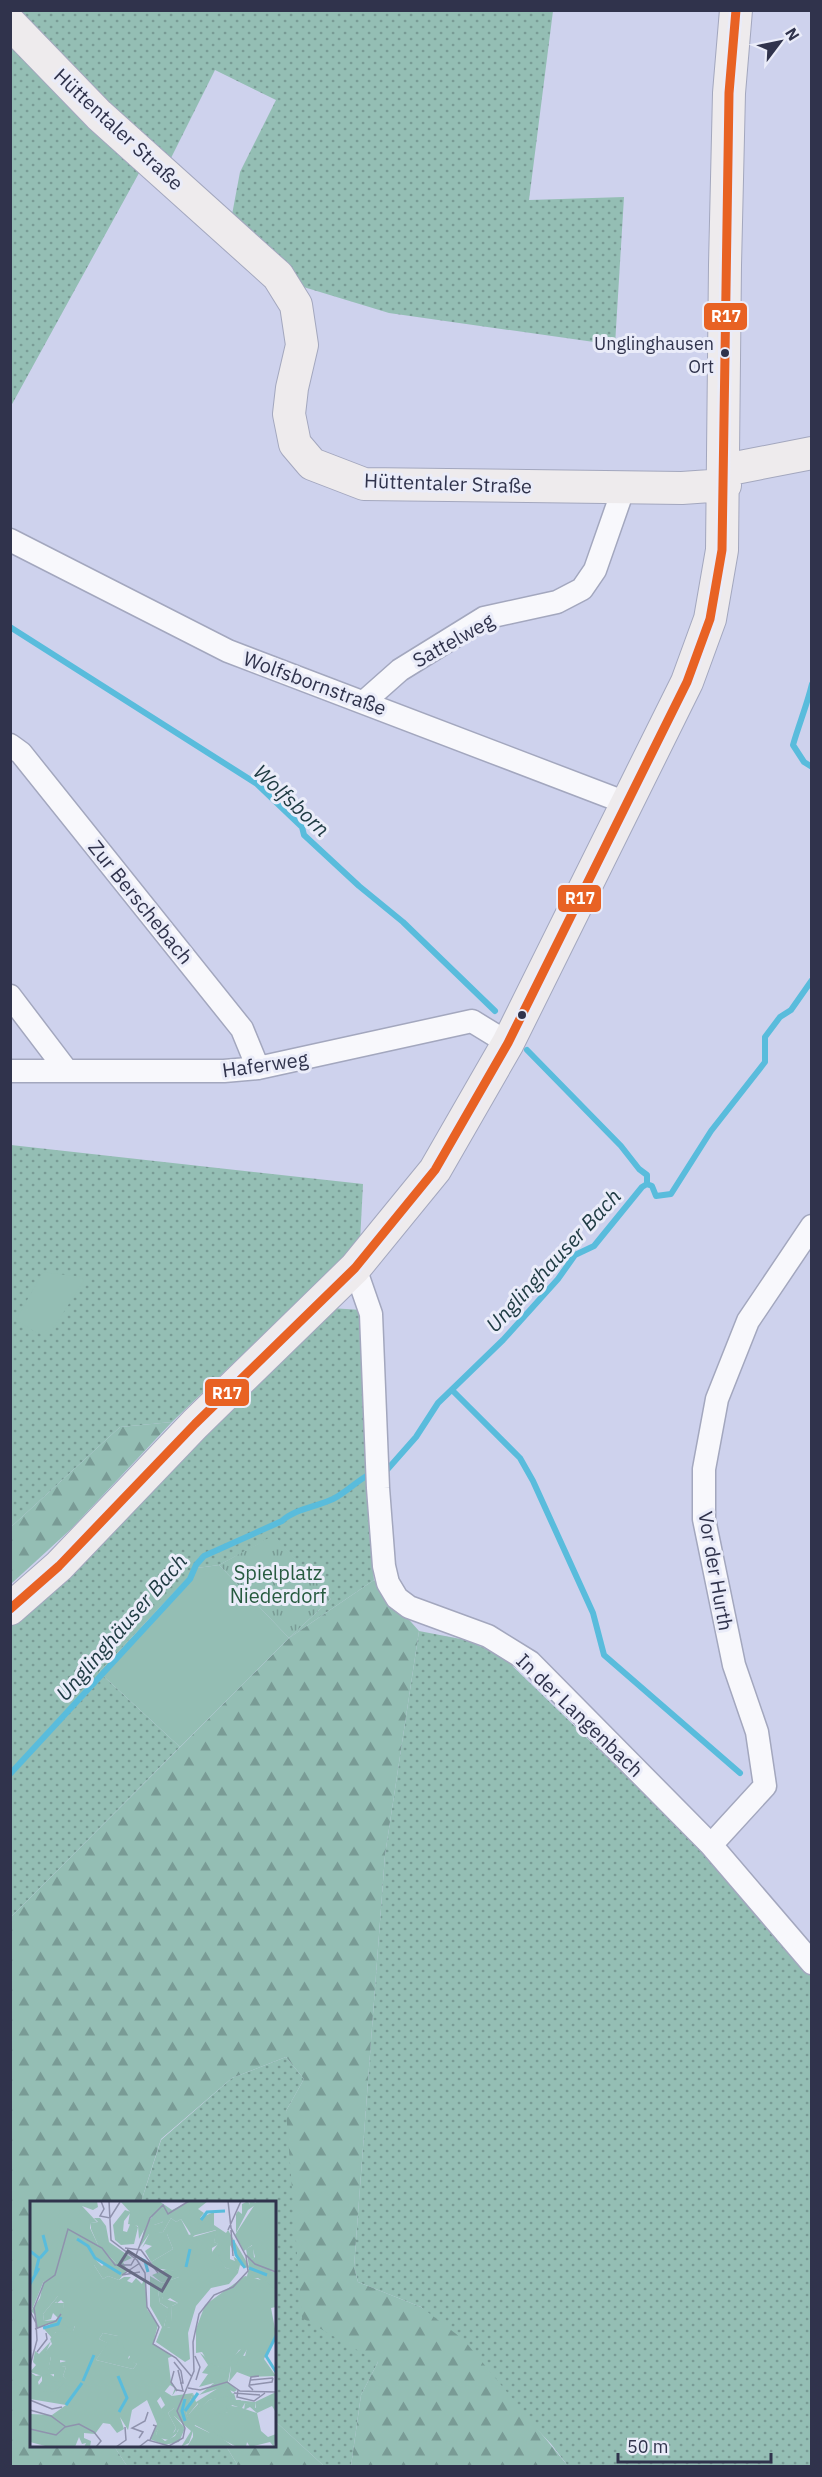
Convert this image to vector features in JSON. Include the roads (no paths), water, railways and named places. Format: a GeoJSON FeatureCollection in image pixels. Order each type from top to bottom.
{"type":"FeatureCollection","features":[{"type":"Feature","properties":{"kind":"main road"},"geometry":{"type":"LineString","coordinates":[[10,1609],[59,1566],[195,1424],[355,1268],[435,1170],[508,1043],[629,804],[687,682],[710,619],[722,550],[725,478],[725,265],[729,93],[736,10]]}},
{"type":"Feature","properties":{"kind":"main road","name":"Hüttentaler Straße"},"geometry":{"type":"LineString","coordinates":[[10,23],[99,115],[278,276],[296,305],[302,345],[292,388],[289,414],[295,444],[312,464],[364,484],[624,487],[725,478],[812,453]]}},
{"type":"Feature","properties":{"kind":"street","name":"Sattelweg"},"geometry":{"type":"LineString","coordinates":[[365,701],[400,670],[484,618],[557,602],[582,589],[595,570],[624,487]]}},
{"type":"Feature","properties":{"kind":"street","name":"Wolfsbornstraße"},"geometry":{"type":"LineString","coordinates":[[10,540],[228,651],[365,701],[629,804]]}},
{"type":"Feature","properties":{"kind":"street","name":"Zur Berschebach"},"geometry":{"type":"LineString","coordinates":[[10,745],[21,753],[242,1029],[258,1068]]}},
{"type":"Feature","properties":{"kind":"street"},"geometry":{"type":"LineString","coordinates":[[10,996],[67,1071]]}},
{"type":"Feature","properties":{"kind":"street","name":"Haferweg"},"geometry":{"type":"LineString","coordinates":[[10,1071],[224,1071],[258,1068],[472,1020],[508,1043]]}},
{"type":"Feature","properties":{"kind":"street","name":"Vor der Hurth"},"geometry":{"type":"LineString","coordinates":[[711,1845],[765,1786],[757,1732],[734,1665],[704,1519],[704,1469],[717,1399],[748,1320],[812,1226]]}},
{"type":"Feature","properties":{"kind":"street","name":"In der Langenbach"},"geometry":{"type":"LineString","coordinates":[[355,1268],[371,1314],[378,1488],[384,1566],[388,1583],[397,1598],[409,1607],[488,1636],[530,1662],[711,1845],[812,1963]]}},
{"type":"Feature","properties":{"kind":"waterway","name":"Wolfsborn"},"geometry":{"type":"LineString","coordinates":[[10,627],[257,784],[302,827],[304,835],[359,886],[403,922],[495,1011]]}},
{"type":"Feature","properties":{"kind":"waterway","name":"Unglinghauser Bach"},"geometry":{"type":"LineString","coordinates":[[812,684],[793,745],[804,762],[812,767]]}},
{"type":"Feature","properties":{"kind":"waterway","name":"Unglinghauser Bach"},"geometry":{"type":"LineString","coordinates":[[386,1471],[416,1437],[438,1403],[503,1340],[558,1279],[575,1255],[594,1246],[642,1187],[647,1184],[652,1186],[656,1196],[671,1194],[711,1131],[765,1062],[765,1037],[780,1017],[791,1010],[812,980]]}},
{"type":"Feature","properties":{"kind":"waterway","name":"Wolfsborn"},"geometry":{"type":"LineString","coordinates":[[527,1050],[647,1175],[647,1184]]}},
{"type":"Feature","properties":{"kind":"waterway"},"geometry":{"type":"LineString","coordinates":[[453,1391],[520,1458],[533,1481],[593,1613],[604,1655],[740,1773]]}},
{"type":"Feature","properties":{"kind":"waterway","name":"Unglinghäuser Bach"},"geometry":{"type":"LineString","coordinates":[[10,1774],[190,1579],[196,1565],[204,1556],[293,1514],[333,1499],[368,1475]]}},
{"type":"Feature","properties":{"kind":"place","name":"Unglinghausen Ort"},"geometry":{"type":"Point","coordinates":[725,353]}},
{"type":"Feature","properties":{"kind":"park label","name":"Spielplatz Niederdorf"},"geometry":{"type":"Point","coordinates":[278,1584]}}]}
